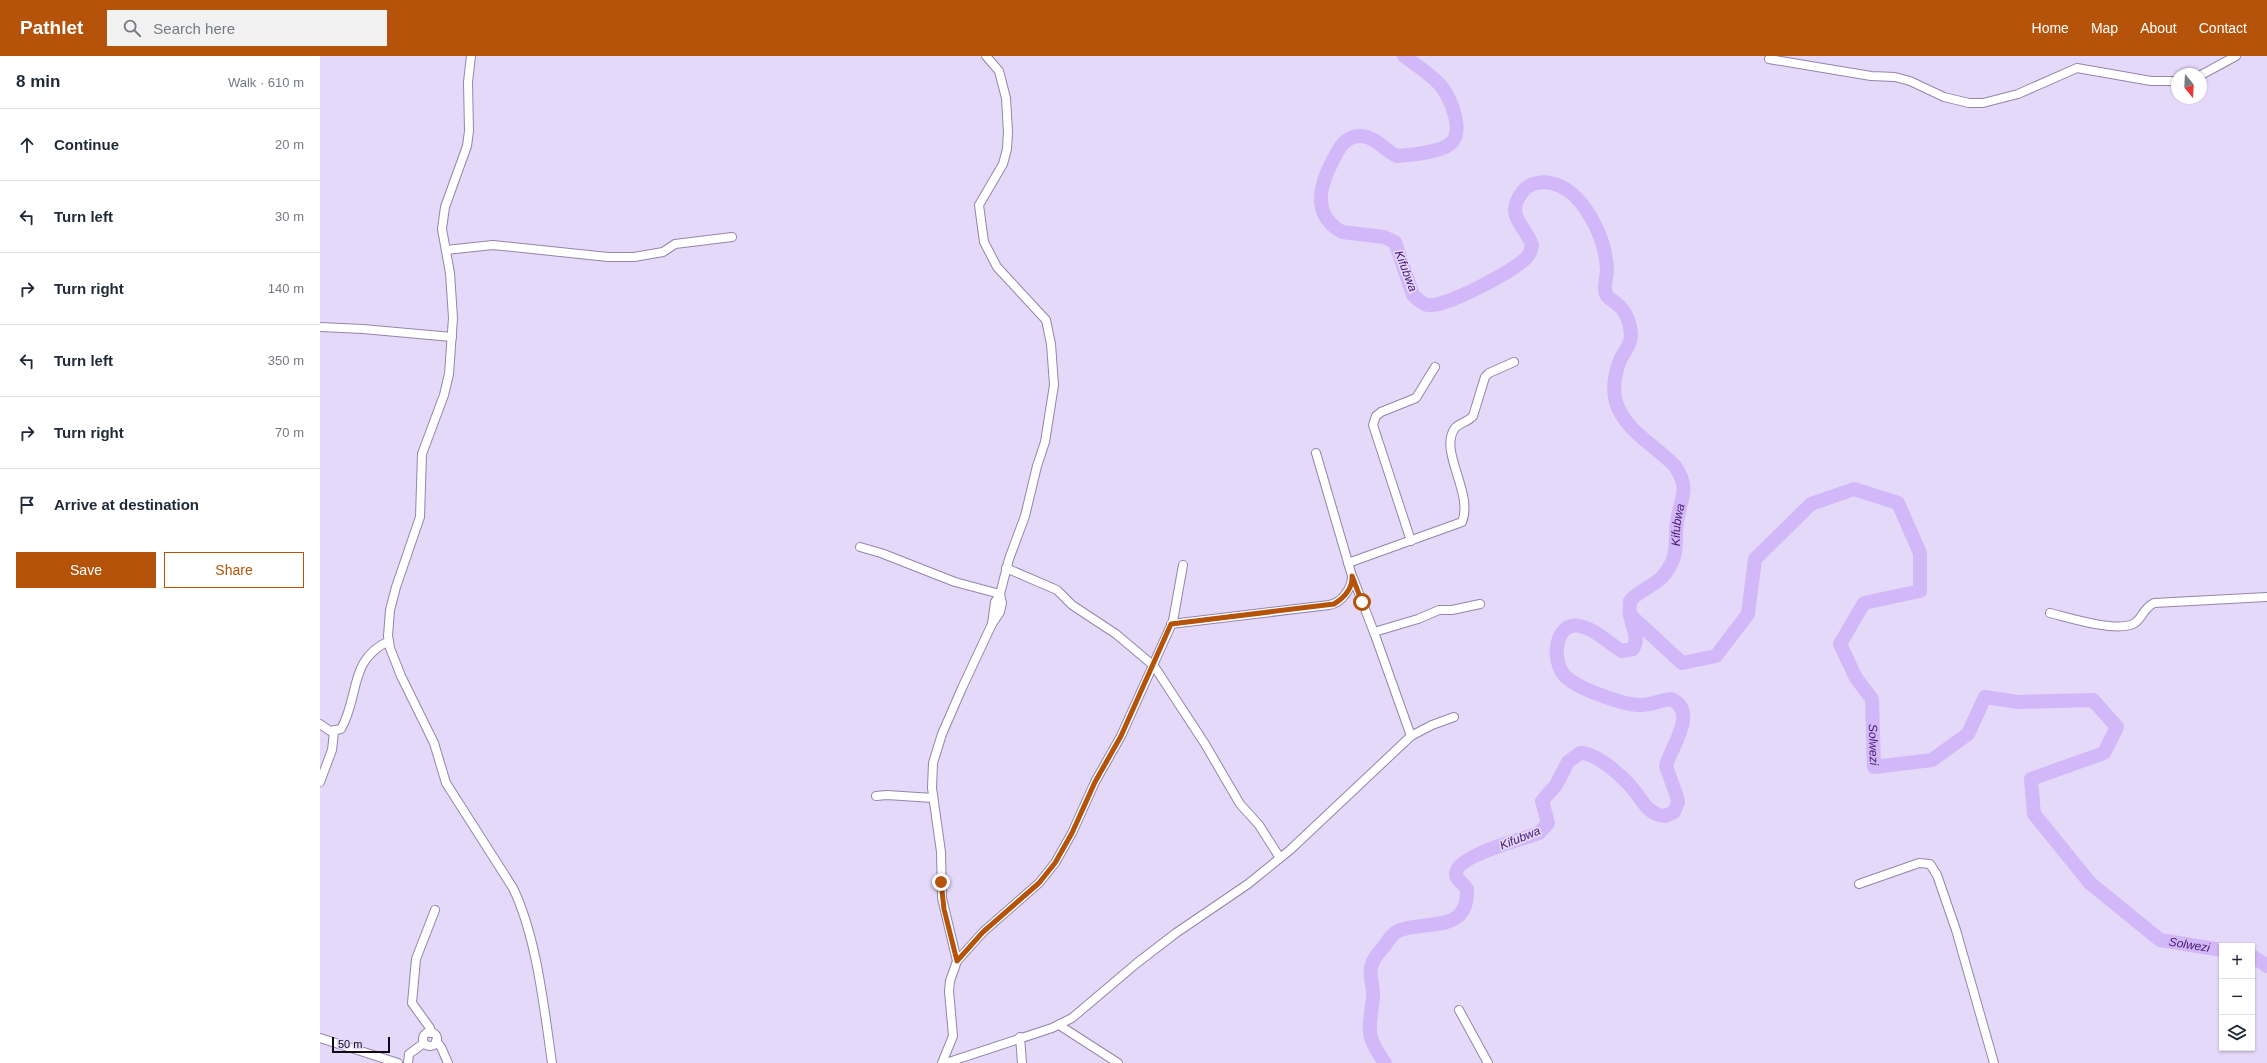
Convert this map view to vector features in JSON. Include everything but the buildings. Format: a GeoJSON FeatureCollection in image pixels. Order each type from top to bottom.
{"type":"FeatureCollection","features":[{"type":"Feature","properties":{"kind":"street"},"geometry":{"type":"LineString","coordinates":[[471,56],[468,82],[469,131],[467,146],[445,207],[442,229],[450,273],[452,338],[448,374],[444,394],[422,454],[420,517],[402,566],[390,610],[389,641],[401,676],[430,733],[446,783],[513,888],[520,903],[533,948],[552,1063]]}},
{"type":"Feature","properties":{"kind":"street"},"geometry":{"type":"LineString","coordinates":[[957,961],[943,904],[941,852],[933,798],[932,771],[935,754],[952,708],[992,624],[995,602],[1000,594],[1006,568],[1025,516],[1037,466],[1045,442],[1054,385],[1051,344],[1046,320],[997,267],[984,242],[980,204],[1003,164],[1007,149],[1008,132],[1006,98],[999,71],[986,56]]}},
{"type":"Feature","properties":{"kind":"street"},"geometry":{"type":"LineString","coordinates":[[2207,72],[2236,56]]}},
{"type":"Feature","properties":{"kind":"street"},"geometry":{"type":"LineString","coordinates":[[1769,59],[1871,76],[1895,77],[1910,81],[1944,97],[1969,103],[1983,103],[2018,94],[2077,68],[2151,81],[2171,81]]}},
{"type":"Feature","properties":{"kind":"street"},"geometry":{"type":"LineString","coordinates":[[446,250],[493,245],[608,257],[634,257],[663,252],[675,244],[732,237]]}},
{"type":"Feature","properties":{"kind":"street"},"geometry":{"type":"LineString","coordinates":[[320,327],[363,329],[452,338]]}},
{"type":"Feature","properties":{"kind":"street"},"geometry":{"type":"LineString","coordinates":[[1348,563],[1459,524],[1464,513],[1464,494],[1451,455],[1453,432],[1458,426],[1473,416],[1485,377],[1489,373],[1514,362]]}},
{"type":"Feature","properties":{"kind":"street"},"geometry":{"type":"LineString","coordinates":[[1411,541],[1373,426],[1376,416],[1381,412],[1416,398],[1435,367]]}},
{"type":"Feature","properties":{"kind":"street"},"geometry":{"type":"LineString","coordinates":[[1316,453],[1352,576],[1374,632],[1411,736]]}},
{"type":"Feature","properties":{"kind":"street"},"geometry":{"type":"LineString","coordinates":[[860,547],[881,553],[955,582],[1000,594]]}},
{"type":"Feature","properties":{"kind":"street"},"geometry":{"type":"LineString","coordinates":[[942,1063],[953,1036],[949,991],[950,981],[957,961],[983,932],[1039,883],[1055,863],[1072,833],[1095,782],[1121,736],[1154,666],[1171,624],[1183,565]]}},
{"type":"Feature","properties":{"kind":"street"},"geometry":{"type":"LineString","coordinates":[[1006,568],[1057,590],[1072,605],[1116,634],[1154,666],[1209,750],[1240,804],[1258,825],[1280,858]]}},
{"type":"Feature","properties":{"kind":"street"},"geometry":{"type":"LineString","coordinates":[[1171,624],[1334,604],[1344,596],[1350,586],[1352,576]]}},
{"type":"Feature","properties":{"kind":"street"},"geometry":{"type":"LineString","coordinates":[[2050,613],[2092,624],[2124,626],[2137,622],[2146,607],[2154,603],[2267,597]]}},
{"type":"Feature","properties":{"kind":"street"},"geometry":{"type":"LineString","coordinates":[[1374,632],[1418,619],[1439,610],[1480,604]]}},
{"type":"Feature","properties":{"kind":"street"},"geometry":{"type":"LineString","coordinates":[[320,782],[332,750],[334,732],[343,726],[356,679],[366,657],[373,650],[389,641]]}},
{"type":"Feature","properties":{"kind":"street"},"geometry":{"type":"LineString","coordinates":[[946,1063],[1059,1025],[1080,1012],[1137,963],[1176,933],[1248,884],[1280,858],[1411,736],[1432,725],[1454,717]]}},
{"type":"Feature","properties":{"kind":"street"},"geometry":{"type":"LineString","coordinates":[[320,724],[334,732]]}},
{"type":"Feature","properties":{"kind":"street"},"geometry":{"type":"LineString","coordinates":[[876,796],[887,795],[933,798]]}},
{"type":"Feature","properties":{"kind":"street"},"geometry":{"type":"LineString","coordinates":[[1859,884],[1919,863],[1930,864],[1937,875],[1956,930],[1994,1063]]}},
{"type":"Feature","properties":{"kind":"street"},"geometry":{"type":"LineString","coordinates":[[435,910],[415,964],[412,1003],[430,1028],[431,1033],[436,1037],[436,1041],[448,1063]]}},
{"type":"Feature","properties":{"kind":"street"},"geometry":{"type":"LineString","coordinates":[[1459,1010],[1488,1063]]}},
{"type":"Feature","properties":{"kind":"street"},"geometry":{"type":"LineString","coordinates":[[1059,1025],[1118,1063]]}},
{"type":"Feature","properties":{"kind":"street"},"geometry":{"type":"LineString","coordinates":[[424,1043],[423,1036],[431,1033]]}},
{"type":"Feature","properties":{"kind":"street"},"geometry":{"type":"LineString","coordinates":[[1020,1037],[1022,1063]]}},
{"type":"Feature","properties":{"kind":"street"},"geometry":{"type":"LineString","coordinates":[[320,1038],[398,1063]]}},
{"type":"Feature","properties":{"kind":"street"},"geometry":{"type":"LineString","coordinates":[[424,1043],[429,1046],[436,1041]]}},
{"type":"Feature","properties":{"kind":"street"},"geometry":{"type":"LineString","coordinates":[[408,1063],[409,1054],[424,1043]]}},
{"type":"Feature","properties":{"kind":"waterway","name":"Kifubwa"},"geometry":{"type":"LineString","coordinates":[[1385,1063],[1371,1039],[1370,1018],[1373,993],[1371,967],[1375,957],[1391,936],[1398,931],[1408,928],[1443,923],[1453,920],[1461,914],[1466,904],[1467,889],[1456,876],[1459,867],[1467,860],[1478,854],[1539,833],[1548,823],[1542,801],[1556,785],[1568,762],[1580,753],[1594,757],[1609,766],[1629,784],[1646,807],[1654,813],[1665,816],[1674,812],[1678,802],[1666,766],[1681,730],[1683,720],[1683,712],[1679,705],[1671,699],[1641,705],[1612,699],[1590,691],[1571,681],[1565,676],[1558,662],[1557,653],[1560,636],[1571,626],[1580,626],[1591,630],[1622,651],[1633,649],[1636,640],[1630,612],[1630,601],[1660,579],[1669,568],[1674,555],[1678,514],[1683,494],[1680,474],[1675,466],[1633,429],[1620,412],[1616,402],[1614,391],[1616,374],[1621,358],[1630,342],[1630,327],[1623,310],[1606,294],[1606,258],[1598,231],[1583,205],[1574,195],[1563,187],[1543,182],[1532,184],[1523,191],[1515,207],[1517,219],[1529,237],[1532,245],[1528,256],[1495,279],[1464,295],[1449,301],[1428,305],[1418,300],[1413,295],[1395,242],[1384,237],[1342,232],[1332,225],[1322,209],[1322,191],[1327,171],[1340,147],[1347,140],[1356,136],[1367,137],[1376,141],[1397,156],[1425,153],[1439,149],[1450,144],[1454,139],[1456,132],[1455,116],[1446,93],[1434,78],[1404,56]]}},
{"type":"Feature","properties":{"kind":"waterway","name":"Solwezi"},"geometry":{"type":"LineString","coordinates":[[1630,615],[1682,663],[1716,656],[1748,614],[1755,559],[1811,504],[1854,489],[1898,503],[1920,553],[1920,591],[1864,603],[1840,644],[1856,678],[1872,699],[1874,767],[1932,760],[1968,734],[1985,697],[2018,702],[2093,700],[2117,727],[2104,753],[2031,779],[2034,814],[2090,883],[2160,940],[2219,950]]}},
{"type":"Feature","properties":{"kind":"waterway","name":"Solwezi"},"geometry":{"type":"LineString","coordinates":[[2255,958],[2267,966]]}},
{"type":"Feature","properties":{"kind":"route"},"geometry":{"type":"LineString","coordinates":[[941,882],[944,909],[957,961],[970,944],[1039,883],[1055,863],[1072,833],[1095,782],[1121,736],[1154,666],[1171,624],[1334,604],[1344,596],[1352,581],[1352,576],[1362,602]]}}]}
